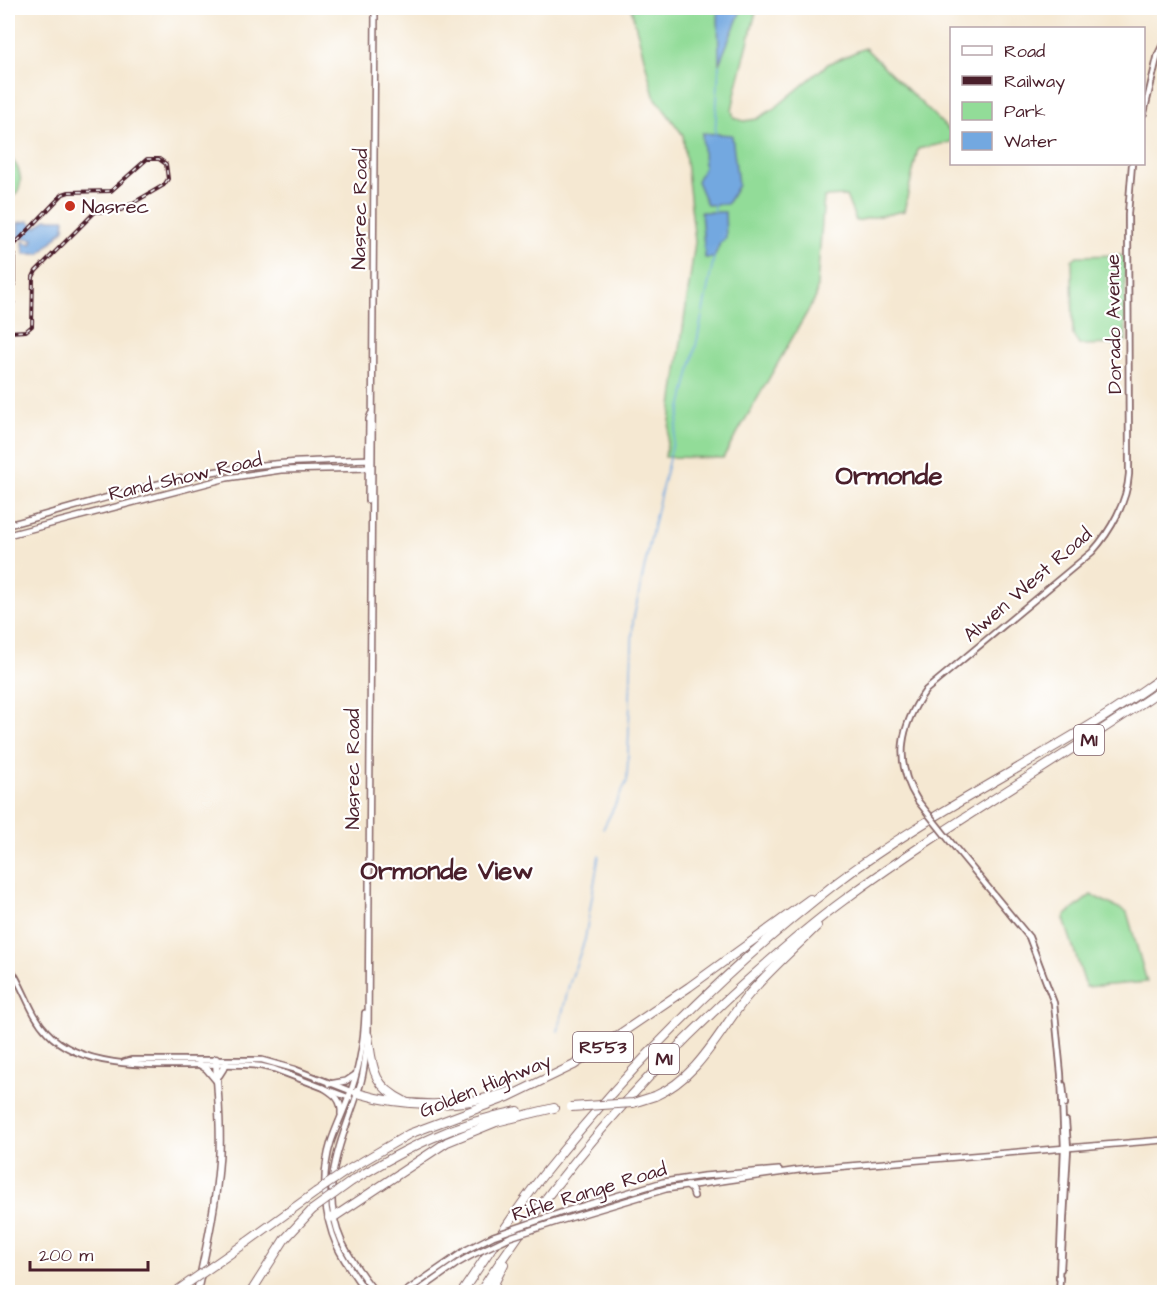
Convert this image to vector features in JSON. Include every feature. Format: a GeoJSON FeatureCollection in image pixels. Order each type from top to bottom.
{"type":"FeatureCollection","features":[{"type":"Feature","properties":{"kind":"highway","name":"M1"},"geometry":{"type":"LineString","coordinates":[[462,1293],[542,1176],[615,1088],[727,976],[836,884],[904,837],[1098,721],[1164,676]]}},
{"type":"Feature","properties":{"kind":"highway","name":"M1"},"geometry":{"type":"LineString","coordinates":[[513,1246],[574,1163],[630,1096],[702,1021],[773,958],[844,900],[950,826],[1102,732],[1164,688]]}},
{"type":"Feature","properties":{"kind":"highway","name":"Golden Highway"},"geometry":{"type":"LineString","coordinates":[[176,1291],[348,1170],[409,1134],[547,1080],[602,1048],[808,900],[836,884]]}},
{"type":"Feature","properties":{"kind":"highway","name":"Golden Highway"},"geometry":{"type":"LineString","coordinates":[[250,1293],[284,1240],[312,1210],[352,1180],[411,1146],[453,1128],[489,1117],[524,1110],[633,1103],[678,1084],[699,1064],[746,998],[844,900]]}},
{"type":"Feature","properties":{"kind":"highway"},"geometry":{"type":"LineString","coordinates":[[368,1036],[374,1074],[378,1081],[393,1095],[410,1104]]}},
{"type":"Feature","properties":{"kind":"highway"},"geometry":{"type":"LineString","coordinates":[[353,1095],[410,1104],[466,1102],[503,1094],[547,1080]]}},
{"type":"Feature","properties":{"kind":"highway"},"geometry":{"type":"LineString","coordinates":[[331,1218],[447,1142],[496,1122],[554,1108]]}},
{"type":"Feature","properties":{"kind":"highway"},"geometry":{"type":"LineString","coordinates":[[480,1293],[513,1246]]}},
{"type":"Feature","properties":{"kind":"highway"},"geometry":{"type":"LineString","coordinates":[[490,1293],[513,1246]]}},
{"type":"Feature","properties":{"kind":"main road","name":"Nasrec Road"},"geometry":{"type":"LineString","coordinates":[[375,8],[372,411],[369,419],[368,1036],[365,1064],[353,1095],[334,1166],[331,1218],[358,1269],[375,1293]]}},
{"type":"Feature","properties":{"kind":"main road","name":"Rand Show Road"},"geometry":{"type":"LineString","coordinates":[[8,525],[217,471],[279,462],[370,459]]}},
{"type":"Feature","properties":{"kind":"main road","name":"Nasrec Road"},"geometry":{"type":"LineString","coordinates":[[366,1293],[340,1252],[326,1197],[327,1164],[331,1143],[339,1121],[353,1095],[365,1017],[370,468]]}},
{"type":"Feature","properties":{"kind":"main road","name":"Rand Show Road"},"geometry":{"type":"LineString","coordinates":[[8,535],[227,478],[281,470],[370,468]]}},
{"type":"Feature","properties":{"kind":"main road"},"geometry":{"type":"LineString","coordinates":[[197,1291],[212,1224],[219,1170],[220,1126],[216,1062]]}},
{"type":"Feature","properties":{"kind":"main road"},"geometry":{"type":"LineString","coordinates":[[199,1064],[207,1069],[218,1082]]}},
{"type":"Feature","properties":{"kind":"main road"},"geometry":{"type":"LineString","coordinates":[[218,1082],[220,1071],[226,1064]]}},
{"type":"Feature","properties":{"kind":"main road"},"geometry":{"type":"LineString","coordinates":[[339,1121],[341,1109],[339,1100],[327,1086],[346,1081],[357,1073]]}},
{"type":"Feature","properties":{"kind":"main road","name":"Rifle Range Road"},"geometry":{"type":"LineString","coordinates":[[405,1293],[466,1250],[493,1236],[663,1182],[703,1176],[1164,1140]]}},
{"type":"Feature","properties":{"kind":"main road","name":"Rifle Range Road"},"geometry":{"type":"LineString","coordinates":[[417,1293],[472,1255],[510,1237],[556,1222],[651,1192],[799,1170]]}},
{"type":"Feature","properties":{"kind":"main road"},"geometry":{"type":"LineString","coordinates":[[687,1186],[692,1190],[694,1197]]}},
{"type":"Feature","properties":{"kind":"street"},"geometry":{"type":"LineString","coordinates":[[1145,105],[1164,42]]}},
{"type":"Feature","properties":{"kind":"street"},"geometry":{"type":"LineString","coordinates":[[1154,69],[1164,48]]}},
{"type":"Feature","properties":{"kind":"street","name":"Dorado Avenue"},"geometry":{"type":"LineString","coordinates":[[1128,485],[1128,214],[1132,165]]}},
{"type":"Feature","properties":{"kind":"street","name":"Alwen West Road"},"geometry":{"type":"LineString","coordinates":[[1059,1293],[1066,1148],[1055,1007],[1032,942],[918,801],[905,773],[902,747],[910,716],[926,690],[1092,552],[1113,522],[1128,485]]}},
{"type":"Feature","properties":{"kind":"street"},"geometry":{"type":"LineString","coordinates":[[8,965],[37,1018],[61,1045],[85,1057],[142,1064],[199,1064],[262,1060],[285,1066],[327,1086]]}},
{"type":"Feature","properties":{"kind":"street"},"geometry":{"type":"LineString","coordinates":[[124,1062],[131,1059],[261,1066],[353,1095]]}},
{"type":"Feature","properties":{"kind":"green space"},"geometry":{"type":"Polygon","coordinates":[[[631,8],[757,8],[737,86],[732,110],[734,118],[744,121],[757,119],[775,108],[828,64],[865,48],[950,131],[950,142],[918,149],[904,211],[856,221],[846,196],[824,197],[816,297],[723,458],[665,457],[695,242],[683,135],[654,96],[631,8]]]}},
{"type":"Feature","properties":{"kind":"green space"},"geometry":{"type":"Polygon","coordinates":[[[8,156],[17,166],[20,185],[14,196],[8,200],[8,156]]]}},
{"type":"Feature","properties":{"kind":"green space"},"geometry":{"type":"Polygon","coordinates":[[[1120,255],[1124,257],[1125,263],[1126,341],[1119,344],[1079,345],[1073,335],[1072,260],[1077,256],[1120,255]]]}},
{"type":"Feature","properties":{"kind":"green space"},"geometry":{"type":"Polygon","coordinates":[[[1091,895],[1127,912],[1147,982],[1086,987],[1064,919],[1091,895]]]}},
{"type":"Feature","properties":{"kind":"water"},"geometry":{"type":"Polygon","coordinates":[[[718,8],[742,8],[719,64],[718,8]]]}},
{"type":"Feature","properties":{"kind":"water"},"geometry":{"type":"Polygon","coordinates":[[[702,133],[732,135],[738,185],[727,204],[707,205],[697,181],[704,167],[702,133]]]}},
{"type":"Feature","properties":{"kind":"water"},"geometry":{"type":"Polygon","coordinates":[[[701,212],[725,212],[726,238],[720,243],[714,258],[705,258],[701,212]]]}},
{"type":"Feature","properties":{"kind":"water"},"geometry":{"type":"Polygon","coordinates":[[[46,219],[65,219],[64,229],[40,254],[24,254],[23,241],[31,244],[33,239],[18,237],[18,223],[29,221],[36,227],[46,219]]]}},
{"type":"Feature","properties":{"kind":"waterway"},"geometry":{"type":"LineString","coordinates":[[715,135],[719,65]]}},
{"type":"Feature","properties":{"kind":"waterway"},"geometry":{"type":"LineString","coordinates":[[714,203],[714,213]]}},
{"type":"Feature","properties":{"kind":"waterway"},"geometry":{"type":"LineString","coordinates":[[603,829],[627,781],[633,621],[714,257]]}},
{"type":"Feature","properties":{"kind":"waterway"},"geometry":{"type":"LineString","coordinates":[[558,1031],[569,985],[585,939],[599,855]]}},
{"type":"Feature","properties":{"kind":"railway"},"geometry":{"type":"LineString","coordinates":[[8,310],[14,300],[14,245],[63,194],[111,191],[147,159],[159,159],[166,164],[168,179],[164,185],[121,210],[95,212],[36,271],[33,277],[32,326],[26,331],[8,332]]}},
{"type":"Feature","properties":{"kind":"place","name":"Nasrec"},"geometry":{"type":"Point","coordinates":[70,206]}},
{"type":"Feature","properties":{"kind":"district","name":"Ormonde"},"geometry":{"type":"Point","coordinates":[889,475]}},
{"type":"Feature","properties":{"kind":"district","name":"Ormonde View"},"geometry":{"type":"Point","coordinates":[447,870]}}]}
